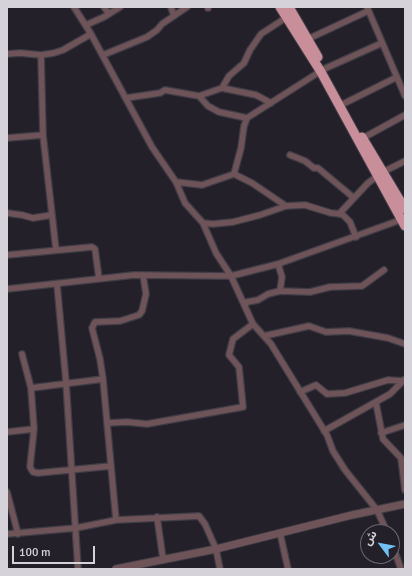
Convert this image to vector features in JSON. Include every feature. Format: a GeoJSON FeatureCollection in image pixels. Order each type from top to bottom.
{"type":"FeatureCollection","features":[{"type":"Feature","properties":{"kind":"highway"},"geometry":{"type":"LineString","coordinates":[[280,7],[343,104],[404,221]]}},
{"type":"Feature","properties":{"kind":"highway"},"geometry":{"type":"LineString","coordinates":[[289,7],[308,39],[322,71],[380,174],[405,210]]}},
{"type":"Feature","properties":{"kind":"street"},"geometry":{"type":"LineString","coordinates":[[74,7],[103,55],[152,147],[176,182],[185,202],[203,223],[216,253],[231,276],[253,324],[264,336],[324,430],[344,470],[377,510],[383,524]]}},
{"type":"Feature","properties":{"kind":"street"},"geometry":{"type":"LineString","coordinates":[[104,7],[109,14]]}},
{"type":"Feature","properties":{"kind":"street"},"geometry":{"type":"LineString","coordinates":[[86,25],[120,7]]}},
{"type":"Feature","properties":{"kind":"street"},"geometry":{"type":"LineString","coordinates":[[171,7],[174,16]]}},
{"type":"Feature","properties":{"kind":"street"},"geometry":{"type":"LineString","coordinates":[[103,55],[147,37],[157,30],[162,24],[187,7]]}},
{"type":"Feature","properties":{"kind":"street"},"geometry":{"type":"LineString","coordinates":[[308,39],[368,9],[405,96]]}},
{"type":"Feature","properties":{"kind":"street"},"geometry":{"type":"LineString","coordinates":[[222,88],[229,76],[244,63],[250,50],[263,32],[287,17]]}},
{"type":"Feature","properties":{"kind":"street"},"geometry":{"type":"LineString","coordinates":[[7,54],[20,53],[42,55],[63,50],[91,34]]}},
{"type":"Feature","properties":{"kind":"street"},"geometry":{"type":"LineString","coordinates":[[234,174],[247,118],[322,71],[382,43]]}},
{"type":"Feature","properties":{"kind":"street"},"geometry":{"type":"LineString","coordinates":[[42,55],[43,135],[56,250]]}},
{"type":"Feature","properties":{"kind":"street"},"geometry":{"type":"LineString","coordinates":[[343,104],[397,77]]}},
{"type":"Feature","properties":{"kind":"street"},"geometry":{"type":"LineString","coordinates":[[126,98],[160,93],[165,90],[199,96],[222,88],[256,95],[271,103]]}},
{"type":"Feature","properties":{"kind":"street"},"geometry":{"type":"LineString","coordinates":[[199,96],[214,110],[247,118]]}},
{"type":"Feature","properties":{"kind":"street"},"geometry":{"type":"LineString","coordinates":[[362,138],[405,115]]}},
{"type":"Feature","properties":{"kind":"street"},"geometry":{"type":"LineString","coordinates":[[7,138],[43,135]]}},
{"type":"Feature","properties":{"kind":"street"},"geometry":{"type":"LineString","coordinates":[[290,155],[304,161],[314,168],[318,168],[354,198]]}},
{"type":"Feature","properties":{"kind":"street"},"geometry":{"type":"LineString","coordinates":[[338,214],[380,174],[405,161]]}},
{"type":"Feature","properties":{"kind":"street"},"geometry":{"type":"LineString","coordinates":[[176,182],[202,185],[234,174],[252,183],[286,206]]}},
{"type":"Feature","properties":{"kind":"street"},"geometry":{"type":"LineString","coordinates":[[203,223],[213,224],[233,222],[260,216],[286,206],[305,204],[338,214],[348,219],[356,237]]}},
{"type":"Feature","properties":{"kind":"street"},"geometry":{"type":"LineString","coordinates":[[7,213],[33,218],[52,215]]}},
{"type":"Feature","properties":{"kind":"street"},"geometry":{"type":"LineString","coordinates":[[7,289],[143,275],[231,276],[278,264],[404,221]]}},
{"type":"Feature","properties":{"kind":"street"},"geometry":{"type":"LineString","coordinates":[[7,255],[94,248],[99,279]]}},
{"type":"Feature","properties":{"kind":"street"},"geometry":{"type":"LineString","coordinates":[[278,264],[282,277],[280,291]]}},
{"type":"Feature","properties":{"kind":"street"},"geometry":{"type":"LineString","coordinates":[[245,306],[247,302],[258,300],[268,294],[280,291],[310,292],[330,287],[362,286],[384,270]]}},
{"type":"Feature","properties":{"kind":"street"},"geometry":{"type":"LineString","coordinates":[[116,520],[103,379],[92,325],[101,321],[120,321],[139,315],[142,311],[146,294],[143,275]]}},
{"type":"Feature","properties":{"kind":"street"},"geometry":{"type":"LineString","coordinates":[[58,284],[78,569]]}},
{"type":"Feature","properties":{"kind":"street"},"geometry":{"type":"LineString","coordinates":[[107,423],[127,422],[147,424],[243,407],[239,367],[229,355],[233,339],[253,324]]}},
{"type":"Feature","properties":{"kind":"street"},"geometry":{"type":"LineString","coordinates":[[264,336],[309,326],[326,332],[349,332],[388,338],[405,344]]}},
{"type":"Feature","properties":{"kind":"street"},"geometry":{"type":"LineString","coordinates":[[22,354],[31,388],[34,429],[30,460],[33,472],[111,466]]}},
{"type":"Feature","properties":{"kind":"street"},"geometry":{"type":"LineString","coordinates":[[31,388],[66,382],[103,379]]}},
{"type":"Feature","properties":{"kind":"street"},"geometry":{"type":"LineString","coordinates":[[300,392],[316,385],[327,394],[345,393],[388,380],[404,380]]}},
{"type":"Feature","properties":{"kind":"street"},"geometry":{"type":"LineString","coordinates":[[324,430],[356,412],[376,403],[390,394],[404,380]]}},
{"type":"Feature","properties":{"kind":"street"},"geometry":{"type":"LineString","coordinates":[[376,403],[381,433],[386,444],[398,452],[402,458],[405,490]]}},
{"type":"Feature","properties":{"kind":"street"},"geometry":{"type":"LineString","coordinates":[[381,433],[405,425]]}},
{"type":"Feature","properties":{"kind":"street"},"geometry":{"type":"LineString","coordinates":[[7,432],[34,429]]}},
{"type":"Feature","properties":{"kind":"street"},"geometry":{"type":"LineString","coordinates":[[7,494],[18,534]]}},
{"type":"Feature","properties":{"kind":"street"},"geometry":{"type":"LineString","coordinates":[[116,569],[216,549],[405,504]]}},
{"type":"Feature","properties":{"kind":"street"},"geometry":{"type":"LineString","coordinates":[[7,534],[76,528],[116,520],[199,516],[205,524],[216,549],[220,569]]}},
{"type":"Feature","properties":{"kind":"street"},"geometry":{"type":"LineString","coordinates":[[157,517],[163,559]]}},
{"type":"Feature","properties":{"kind":"street"},"geometry":{"type":"LineString","coordinates":[[280,533],[288,569]]}},
{"type":"Feature","properties":{"kind":"street"},"geometry":{"type":"LineString","coordinates":[[401,569],[402,561]]}}]}
